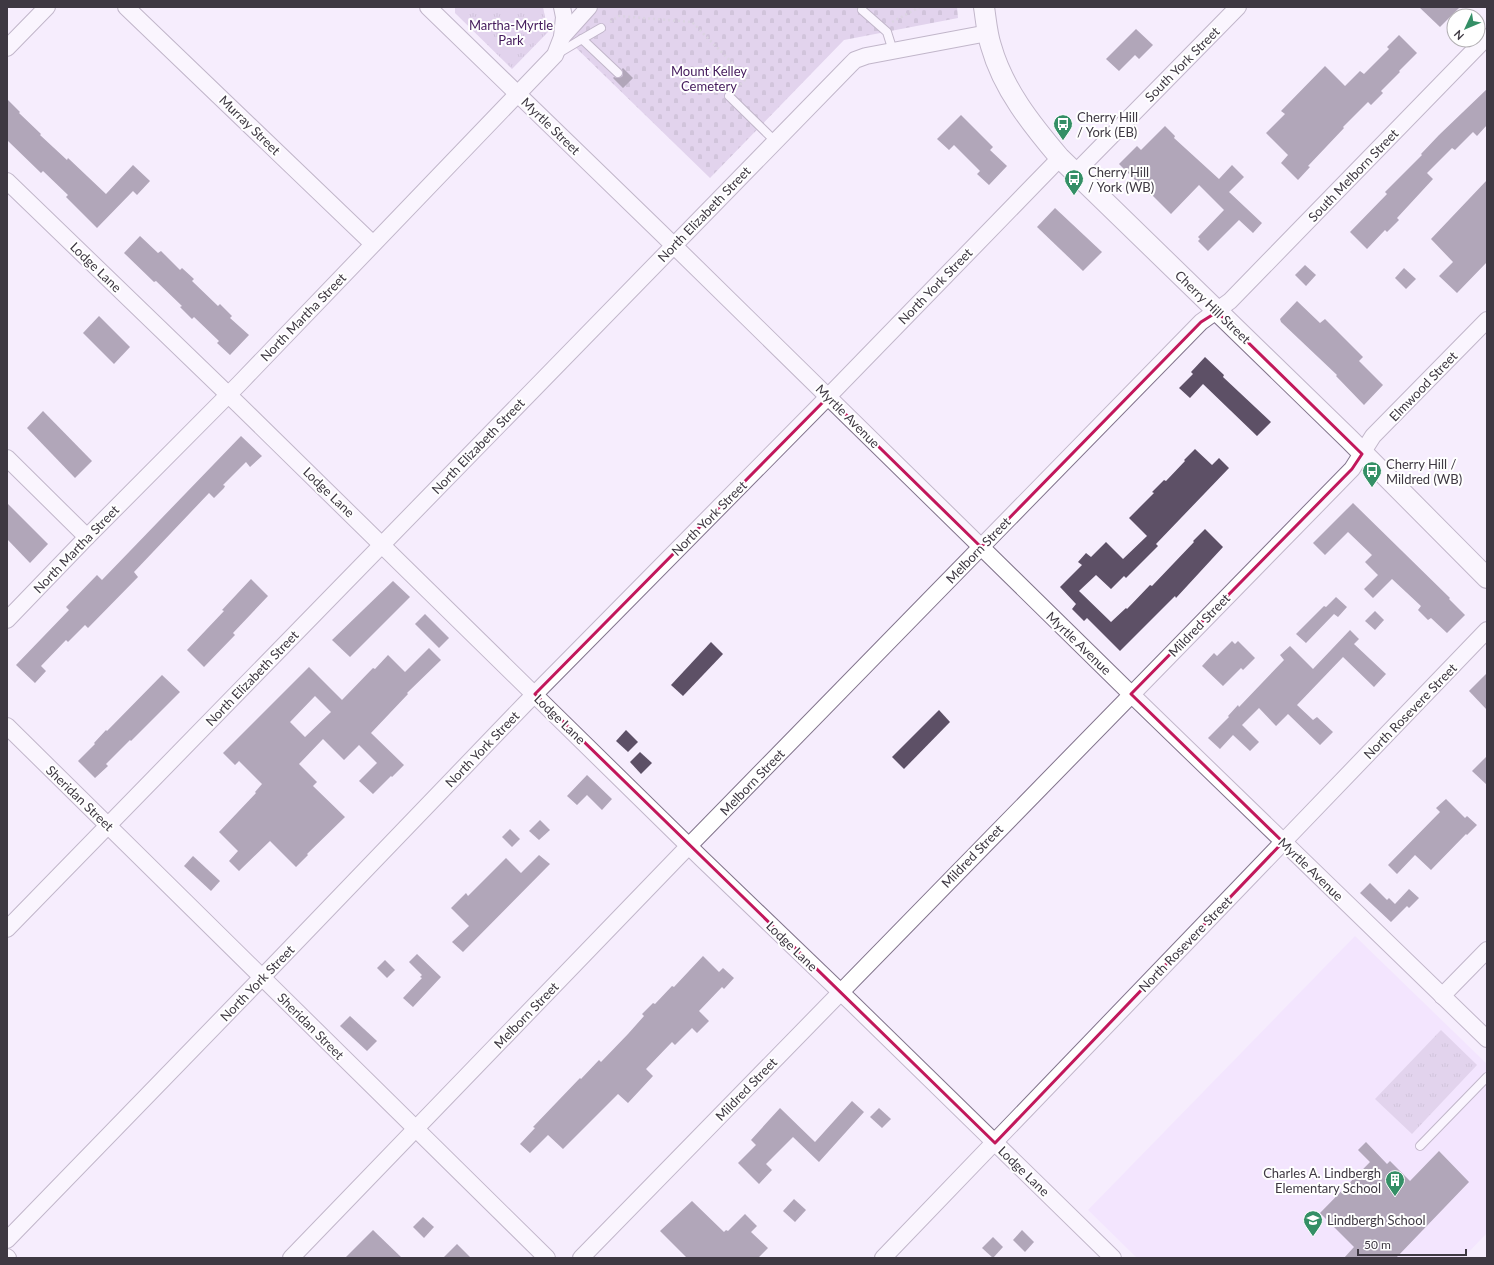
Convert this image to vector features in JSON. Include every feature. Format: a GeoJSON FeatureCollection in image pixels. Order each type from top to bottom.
{"type":"FeatureCollection","features":[{"type":"Feature","properties":{"kind":"street"},"geometry":{"type":"LineString","coordinates":[[7,48],[47,7]]}},
{"type":"Feature","properties":{"kind":"street","name":"Murray Street"},"geometry":{"type":"LineString","coordinates":[[126,7],[373,244]]}},
{"type":"Feature","properties":{"kind":"street","name":"Myrtle Street"},"geometry":{"type":"LineString","coordinates":[[428,7],[673,245]]}},
{"type":"Feature","properties":{"kind":"street"},"geometry":{"type":"LineString","coordinates":[[562,7],[564,17],[562,37]]}},
{"type":"Feature","properties":{"kind":"street","name":"North Martha Street"},"geometry":{"type":"LineString","coordinates":[[7,620],[518,94],[555,55],[562,37],[589,7]]}},
{"type":"Feature","properties":{"kind":"street","name":"Cherry Hill Street"},"geometry":{"type":"LineString","coordinates":[[984,7],[991,47],[1013,95],[1037,131],[1060,158],[1487,578]]}},
{"type":"Feature","properties":{"kind":"street","name":"South York Street"},"geometry":{"type":"LineString","coordinates":[[1075,173],[1238,7]]}},
{"type":"Feature","properties":{"kind":"street","name":"North Elizabeth Street"},"geometry":{"type":"LineString","coordinates":[[7,929],[855,60],[866,56],[988,33]]}},
{"type":"Feature","properties":{"kind":"street","name":"South Melborn Street"},"geometry":{"type":"LineString","coordinates":[[1217,312],[1230,301],[1487,37]]}},
{"type":"Feature","properties":{"kind":"street","name":"North York Street"},"geometry":{"type":"LineString","coordinates":[[7,1240],[535,694],[828,397],[1060,158]]}},
{"type":"Feature","properties":{"kind":"street","name":"Lodge Lane"},"geometry":{"type":"LineString","coordinates":[[7,181],[228,394],[689,846],[1113,1258]]}},
{"type":"Feature","properties":{"kind":"street","name":"Myrtle Avenue"},"geometry":{"type":"LineString","coordinates":[[673,245],[1131,694],[1487,1039]]}},
{"type":"Feature","properties":{"kind":"street","name":"Melborn Street"},"geometry":{"type":"LineString","coordinates":[[291,1258],[689,846],[1195,327],[1217,312]]}},
{"type":"Feature","properties":{"kind":"street","name":"Elmwood Street"},"geometry":{"type":"LineString","coordinates":[[1362,454],[1373,436],[1487,320]]}},
{"type":"Feature","properties":{"kind":"street","name":"Mildred Street"},"geometry":{"type":"LineString","coordinates":[[581,1258],[1352,469],[1362,454]]}},
{"type":"Feature","properties":{"kind":"street"},"geometry":{"type":"LineString","coordinates":[[7,458],[87,537]]}},
{"type":"Feature","properties":{"kind":"street","name":"North Rosevere Street"},"geometry":{"type":"LineString","coordinates":[[883,1258],[1487,630]]}},
{"type":"Feature","properties":{"kind":"street","name":"Sheridan Street"},"geometry":{"type":"LineString","coordinates":[[7,726],[546,1258]]}},
{"type":"Feature","properties":{"kind":"street"},"geometry":{"type":"LineString","coordinates":[[1442,996],[1487,950]]}},
{"type":"Feature","properties":{"kind":"lane"},"geometry":{"type":"LineString","coordinates":[[862,10],[887,32],[893,51]]}},
{"type":"Feature","properties":{"kind":"lane"},"geometry":{"type":"LineString","coordinates":[[555,55],[601,28]]}},
{"type":"Feature","properties":{"kind":"lane"},"geometry":{"type":"LineString","coordinates":[[582,39],[618,73]]}},
{"type":"Feature","properties":{"kind":"lane"},"geometry":{"type":"LineString","coordinates":[[729,96],[775,141]]}},
{"type":"Feature","properties":{"kind":"lane"},"geometry":{"type":"LineString","coordinates":[[1420,1146],[1487,1077]]}},
{"type":"Feature","properties":{"kind":"path"},"geometry":{"type":"LineString","coordinates":[[882,27],[920,7]]}},
{"type":"Feature","properties":{"kind":"path"},"geometry":{"type":"LineString","coordinates":[[601,28],[619,16],[692,22],[747,78],[729,96]]}},
{"type":"Feature","properties":{"kind":"highlighted area"},"geometry":{"type":"Polygon","coordinates":[[[1217,312],[1362,454],[1352,469],[1131,694],[1283,842],[995,1143],[535,694],[828,397],[981,547],[1201,322],[1217,312]]]}},
{"type":"Feature","properties":{"kind":"shaded area"},"geometry":{"type":"Polygon","coordinates":[[[1355,936],[1487,1064],[1487,1233],[1463,1258],[1137,1258],[1088,1210],[1355,936]]]}},
{"type":"Feature","properties":{"kind":"green space","name":"Martha-Myrtle Park"},"geometry":{"type":"Polygon","coordinates":[[[455,7],[543,7],[548,32],[512,69],[455,13],[455,7]]]}},
{"type":"Feature","properties":{"kind":"green space","name":"Mount Kelley Cemetery"},"geometry":{"type":"Polygon","coordinates":[[[599,7],[957,7],[958,18],[844,40],[710,178],[568,40],[599,7]]]}},
{"type":"Feature","properties":{"kind":"green space"},"geometry":{"type":"Polygon","coordinates":[[[1441,1030],[1477,1065],[1412,1134],[1375,1099],[1441,1030]]]}},
{"type":"Feature","properties":{"kind":"building"},"geometry":{"type":"Polygon","coordinates":[[[1419,7],[1460,7],[1446,8],[1446,21],[1440,27],[1419,7]]]}},
{"type":"Feature","properties":{"kind":"building"},"geometry":{"type":"Polygon","coordinates":[[[1136,29],[1153,45],[1139,59],[1135,55],[1119,71],[1106,59],[1136,29]]]}},
{"type":"Feature","properties":{"kind":"building"},"geometry":{"type":"Polygon","coordinates":[[[1399,35],[1417,53],[1381,91],[1383,93],[1371,105],[1368,102],[1343,127],[1344,128],[1308,166],[1310,167],[1298,180],[1281,163],[1288,155],[1266,133],[1285,114],[1281,111],[1325,66],[1345,86],[1360,71],[1364,74],[1389,49],[1387,47],[1399,35]]]}},
{"type":"Feature","properties":{"kind":"building"},"geometry":{"type":"Polygon","coordinates":[[[623,68],[633,78],[623,88],[613,78],[622,77],[623,68]]]}},
{"type":"Feature","properties":{"kind":"building"},"geometry":{"type":"Polygon","coordinates":[[[1487,89],[1487,125],[1477,136],[1473,132],[1455,150],[1452,148],[1427,173],[1433,179],[1397,218],[1399,220],[1387,232],[1385,230],[1367,249],[1350,232],[1387,194],[1385,192],[1422,155],[1421,154],[1439,135],[1487,89]]]}},
{"type":"Feature","properties":{"kind":"building"},"geometry":{"type":"Polygon","coordinates":[[[7,99],[41,134],[40,135],[67,160],[68,158],[106,194],[133,165],[150,181],[137,195],[133,191],[97,228],[66,197],[68,195],[43,171],[41,173],[7,140],[7,99]]]}},
{"type":"Feature","properties":{"kind":"building"},"geometry":{"type":"Polygon","coordinates":[[[961,115],[993,147],[990,150],[1007,166],[989,185],[977,174],[980,171],[954,145],[949,150],[937,139],[961,115]]]}},
{"type":"Feature","properties":{"kind":"building"},"geometry":{"type":"Polygon","coordinates":[[[1165,126],[1175,136],[1174,138],[1219,179],[1232,165],[1244,177],[1229,192],[1262,223],[1253,233],[1239,220],[1208,251],[1198,241],[1200,239],[1198,237],[1224,210],[1199,185],[1171,214],[1119,164],[1137,146],[1141,150],[1165,126]]]}},
{"type":"Feature","properties":{"kind":"building"},"geometry":{"type":"Polygon","coordinates":[[[1487,180],[1487,262],[1457,293],[1439,276],[1453,262],[1431,239],[1487,180]]]}},
{"type":"Feature","properties":{"kind":"building"},"geometry":{"type":"Polygon","coordinates":[[[1055,208],[1102,252],[1083,271],[1037,227],[1055,208]]]}},
{"type":"Feature","properties":{"kind":"building"},"geometry":{"type":"Polygon","coordinates":[[[140,236],[158,253],[161,251],[180,270],[182,268],[194,279],[192,281],[218,306],[220,304],[232,316],[230,318],[249,335],[230,355],[217,343],[219,341],[194,317],[192,319],[180,307],[182,306],[124,253],[140,236]]]}},
{"type":"Feature","properties":{"kind":"building"},"geometry":{"type":"Polygon","coordinates":[[[1305,265],[1316,275],[1306,286],[1295,275],[1305,265]]]}},
{"type":"Feature","properties":{"kind":"building"},"geometry":{"type":"Polygon","coordinates":[[[1404,268],[1416,279],[1406,289],[1395,278],[1404,268]]]}},
{"type":"Feature","properties":{"kind":"building"},"geometry":{"type":"Polygon","coordinates":[[[1297,301],[1320,323],[1325,319],[1363,357],[1359,361],[1383,385],[1364,405],[1336,376],[1337,375],[1281,322],[1280,319],[1297,301]]]}},
{"type":"Feature","properties":{"kind":"building"},"geometry":{"type":"Polygon","coordinates":[[[99,316],[130,347],[114,364],[83,333],[99,316]]]}},
{"type":"Feature","properties":{"kind":"building"},"geometry":{"type":"Polygon","coordinates":[[[1205,357],[1224,375],[1223,377],[1271,422],[1257,436],[1203,384],[1190,398],[1179,388],[1193,374],[1191,372],[1205,357]]]}},
{"type":"Feature","properties":{"kind":"building"},"geometry":{"type":"Polygon","coordinates":[[[43,411],[92,461],[75,478],[27,428],[43,411]]]}},
{"type":"Feature","properties":{"kind":"building"},"geometry":{"type":"Polygon","coordinates":[[[241,436],[262,456],[250,467],[246,462],[223,485],[225,486],[224,488],[214,498],[209,493],[134,572],[138,577],[88,628],[85,625],[68,642],[66,640],[41,666],[46,671],[35,683],[16,665],[69,610],[66,607],[97,575],[102,580],[241,436]]]}},
{"type":"Feature","properties":{"kind":"building"},"geometry":{"type":"Polygon","coordinates":[[[1195,449],[1212,465],[1219,458],[1229,468],[1156,544],[1158,546],[1126,578],[1124,576],[1111,589],[1096,575],[1079,591],[1111,622],[1126,608],[1127,609],[1150,585],[1152,586],[1205,529],[1223,547],[1176,598],[1175,596],[1120,651],[1087,618],[1084,621],[1072,609],[1076,604],[1060,587],[1082,565],[1078,562],[1086,553],[1091,557],[1106,542],[1123,559],[1147,536],[1129,518],[1154,493],[1152,492],[1164,480],[1166,481],[1195,449]]]}},
{"type":"Feature","properties":{"kind":"building"},"geometry":{"type":"Polygon","coordinates":[[[7,503],[48,544],[30,563],[7,539],[7,503]]]}},
{"type":"Feature","properties":{"kind":"building"},"geometry":{"type":"Polygon","coordinates":[[[1353,503],[1450,598],[1449,599],[1465,615],[1447,633],[1431,618],[1428,620],[1418,610],[1421,606],[1392,579],[1373,598],[1364,589],[1378,575],[1365,562],[1372,555],[1348,532],[1325,555],[1313,543],[1353,503]]]}},
{"type":"Feature","properties":{"kind":"building"},"geometry":{"type":"Polygon","coordinates":[[[251,579],[268,596],[233,633],[235,635],[204,667],[187,650],[224,611],[222,610],[251,579]]]}},
{"type":"Feature","properties":{"kind":"building"},"geometry":{"type":"Polygon","coordinates":[[[393,581],[410,597],[350,657],[332,640],[393,581]]]}},
{"type":"Feature","properties":{"kind":"building"},"geometry":{"type":"Polygon","coordinates":[[[1336,597],[1347,607],[1338,617],[1334,614],[1306,643],[1296,634],[1324,606],[1326,607],[1336,597]]]}},
{"type":"Feature","properties":{"kind":"building"},"geometry":{"type":"Polygon","coordinates":[[[1375,611],[1384,620],[1375,630],[1365,621],[1375,611]]]}},
{"type":"Feature","properties":{"kind":"building"},"geometry":{"type":"Polygon","coordinates":[[[425,614],[449,638],[439,648],[415,624],[425,614]]]}},
{"type":"Feature","properties":{"kind":"building"},"geometry":{"type":"Polygon","coordinates":[[[1350,630],[1359,639],[1354,644],[1386,674],[1374,687],[1343,657],[1297,705],[1313,720],[1317,717],[1333,732],[1320,745],[1288,714],[1276,726],[1259,708],[1242,725],[1259,742],[1250,751],[1233,735],[1220,749],[1208,738],[1229,717],[1228,716],[1238,705],[1239,707],[1284,660],[1280,655],[1290,646],[1313,669],[1350,630]]]}},
{"type":"Feature","properties":{"kind":"building"},"geometry":{"type":"Polygon","coordinates":[[[1232,641],[1235,644],[1238,641],[1255,658],[1243,670],[1241,668],[1223,686],[1202,666],[1214,653],[1217,656],[1232,641]]]}},
{"type":"Feature","properties":{"kind":"building"},"geometry":{"type":"Polygon","coordinates":[[[711,642],[723,654],[683,696],[671,685],[711,642]]]}},
{"type":"Feature","properties":{"kind":"building"},"geometry":{"type":"Polygon","coordinates":[[[429,648],[441,660],[407,693],[408,694],[371,733],[404,765],[373,794],[359,781],[377,763],[359,745],[344,760],[323,739],[299,764],[317,782],[313,786],[345,817],[307,854],[308,855],[296,867],[270,841],[239,871],[229,861],[238,851],[219,832],[256,793],[255,792],[262,784],[239,761],[235,765],[223,753],[309,667],[342,700],[388,655],[405,672],[429,648]],[[315,696],[290,722],[305,737],[331,712],[315,696]]]}},
{"type":"Feature","properties":{"kind":"building"},"geometry":{"type":"Polygon","coordinates":[[[1487,673],[1487,710],[1469,691],[1487,673]]]}},
{"type":"Feature","properties":{"kind":"building"},"geometry":{"type":"Polygon","coordinates":[[[162,675],[180,692],[106,764],[108,766],[95,778],[78,761],[95,744],[94,743],[106,730],[107,731],[162,675]]]}},
{"type":"Feature","properties":{"kind":"building"},"geometry":{"type":"Polygon","coordinates":[[[939,710],[950,722],[904,769],[892,757],[939,710]]]}},
{"type":"Feature","properties":{"kind":"building"},"geometry":{"type":"Polygon","coordinates":[[[626,730],[638,742],[628,752],[616,741],[626,730]]]}},
{"type":"Feature","properties":{"kind":"building"},"geometry":{"type":"Polygon","coordinates":[[[640,752],[652,763],[641,774],[630,762],[640,752]]]}},
{"type":"Feature","properties":{"kind":"building"},"geometry":{"type":"Polygon","coordinates":[[[1487,756],[1487,785],[1472,771],[1487,756]]]}},
{"type":"Feature","properties":{"kind":"building"},"geometry":{"type":"Polygon","coordinates":[[[587,775],[612,799],[602,810],[587,795],[577,805],[567,796],[587,775]]]}},
{"type":"Feature","properties":{"kind":"building"},"geometry":{"type":"Polygon","coordinates":[[[1446,799],[1465,818],[1467,816],[1477,825],[1467,835],[1466,834],[1431,870],[1415,855],[1397,874],[1388,865],[1440,812],[1436,808],[1446,799]]]}},
{"type":"Feature","properties":{"kind":"building"},"geometry":{"type":"Polygon","coordinates":[[[540,820],[550,830],[539,840],[529,831],[540,820]]]}},
{"type":"Feature","properties":{"kind":"building"},"geometry":{"type":"Polygon","coordinates":[[[510,829],[520,839],[512,847],[502,837],[510,829]]]}},
{"type":"Feature","properties":{"kind":"building"},"geometry":{"type":"Polygon","coordinates":[[[539,855],[550,864],[463,952],[452,942],[469,926],[451,908],[466,893],[468,896],[506,858],[521,873],[539,855]]]}},
{"type":"Feature","properties":{"kind":"building"},"geometry":{"type":"Polygon","coordinates":[[[193,856],[220,881],[211,891],[184,866],[193,856]]]}},
{"type":"Feature","properties":{"kind":"building"},"geometry":{"type":"Polygon","coordinates":[[[1370,883],[1387,900],[1389,898],[1395,904],[1409,889],[1419,898],[1409,908],[1407,906],[1391,922],[1360,893],[1370,883]]]}},
{"type":"Feature","properties":{"kind":"building"},"geometry":{"type":"Polygon","coordinates":[[[417,954],[441,977],[413,1007],[403,998],[422,978],[420,977],[422,975],[409,962],[417,954]]]}},
{"type":"Feature","properties":{"kind":"building"},"geometry":{"type":"Polygon","coordinates":[[[703,956],[719,972],[723,968],[734,978],[724,989],[722,987],[699,1011],[709,1021],[697,1033],[692,1028],[675,1045],[672,1042],[646,1069],[653,1076],[628,1103],[618,1094],[563,1149],[548,1135],[530,1153],[520,1144],[535,1128],[533,1127],[580,1078],[581,1079],[599,1060],[601,1062],[628,1034],[644,1016],[642,1014],[653,1003],[655,1004],[672,986],[674,987],[703,956]]]}},
{"type":"Feature","properties":{"kind":"building"},"geometry":{"type":"Polygon","coordinates":[[[385,960],[395,970],[387,978],[377,968],[385,960]]]}},
{"type":"Feature","properties":{"kind":"building"},"geometry":{"type":"Polygon","coordinates":[[[350,1016],[377,1041],[367,1051],[340,1026],[350,1016]]]}},
{"type":"Feature","properties":{"kind":"building"},"geometry":{"type":"Polygon","coordinates":[[[852,1101],[864,1112],[819,1162],[793,1137],[766,1164],[772,1170],[759,1184],[738,1163],[756,1145],[751,1140],[780,1108],[815,1142],[852,1101]]]}},
{"type":"Feature","properties":{"kind":"building"},"geometry":{"type":"Polygon","coordinates":[[[879,1108],[891,1119],[882,1128],[870,1117],[879,1108]]]}},
{"type":"Feature","properties":{"kind":"building","name":"Charles A. Lindbergh Elementary School"},"geometry":{"type":"Polygon","coordinates":[[[1366,1142],[1387,1164],[1390,1161],[1410,1181],[1439,1151],[1469,1182],[1396,1258],[1344,1258],[1354,1247],[1320,1213],[1370,1162],[1358,1150],[1366,1142]]]}},
{"type":"Feature","properties":{"kind":"building"},"geometry":{"type":"Polygon","coordinates":[[[794,1199],[806,1210],[795,1222],[783,1211],[794,1199]]]}},
{"type":"Feature","properties":{"kind":"building"},"geometry":{"type":"Polygon","coordinates":[[[692,1201],[724,1232],[726,1230],[728,1231],[745,1214],[757,1226],[751,1232],[768,1248],[758,1258],[687,1258],[660,1231],[692,1201]]]}},
{"type":"Feature","properties":{"kind":"building"},"geometry":{"type":"Polygon","coordinates":[[[423,1217],[434,1227],[424,1238],[413,1227],[423,1217]]]}},
{"type":"Feature","properties":{"kind":"building"},"geometry":{"type":"Polygon","coordinates":[[[373,1230],[402,1258],[345,1258],[373,1230]]]}},
{"type":"Feature","properties":{"kind":"building"},"geometry":{"type":"Polygon","coordinates":[[[1022,1230],[1034,1242],[1025,1252],[1013,1240],[1022,1230]]]}},
{"type":"Feature","properties":{"kind":"building"},"geometry":{"type":"Polygon","coordinates":[[[993,1237],[1003,1247],[993,1258],[982,1248],[993,1237]]]}},
{"type":"Feature","properties":{"kind":"building"},"geometry":{"type":"Polygon","coordinates":[[[457,1244],[471,1258],[443,1258],[457,1244]]]}},
{"type":"Feature","properties":{"kind":"place","name":"Cherry Hill / York (EB)"},"geometry":{"type":"Point","coordinates":[1063,141]}},
{"type":"Feature","properties":{"kind":"place","name":"Cherry Hill / York (WB)"},"geometry":{"type":"Point","coordinates":[1074,196]}},
{"type":"Feature","properties":{"kind":"place","name":"Cherry Hill / Mildred (WB)"},"geometry":{"type":"Point","coordinates":[1372,488]}},
{"type":"Feature","properties":{"kind":"place","name":"Charles A. Lindbergh Elementary School"},"geometry":{"type":"Point","coordinates":[1395,1197]}},
{"type":"Feature","properties":{"kind":"place","name":"Lindbergh School"},"geometry":{"type":"Point","coordinates":[1313,1237]}}]}
